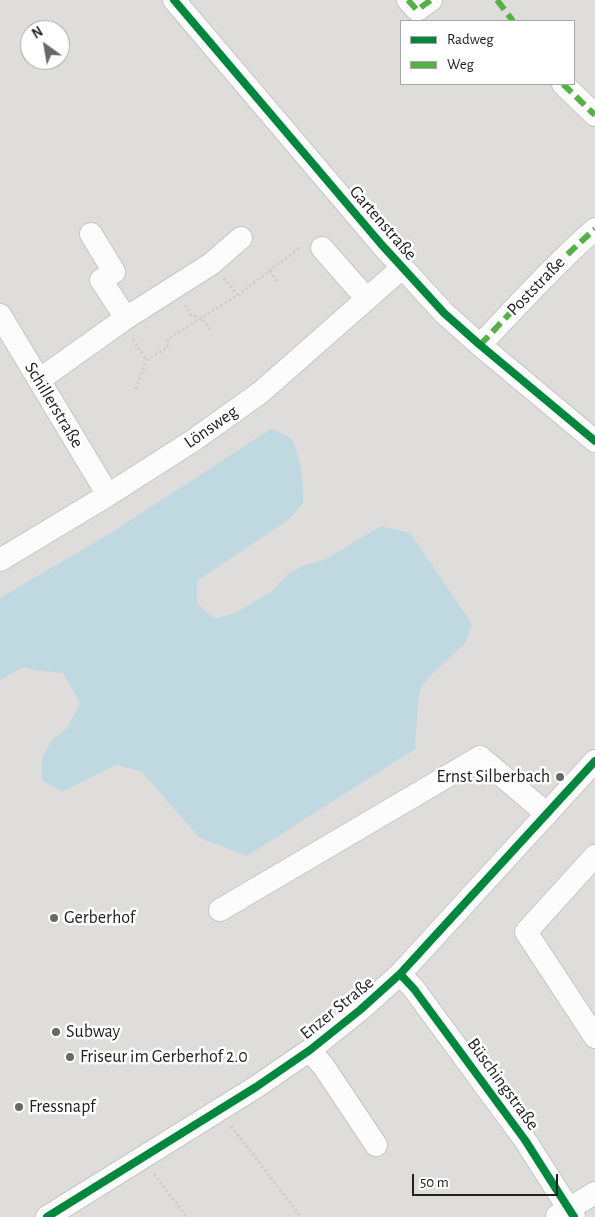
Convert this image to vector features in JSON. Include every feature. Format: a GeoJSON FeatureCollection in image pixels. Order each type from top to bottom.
{"type":"FeatureCollection","features":[{"type":"Feature","properties":{"kind":"street","name":"Gartenstraße"},"geometry":{"type":"LineString","coordinates":[[174,0],[402,268],[444,313],[595,441]]}},
{"type":"Feature","properties":{"kind":"street"},"geometry":{"type":"LineString","coordinates":[[408,0],[417,10],[431,0]]}},
{"type":"Feature","properties":{"kind":"street"},"geometry":{"type":"LineString","coordinates":[[564,85],[595,115]]}},
{"type":"Feature","properties":{"kind":"street","name":"Poststraße"},"geometry":{"type":"LineString","coordinates":[[480,345],[554,266],[595,229]]}},
{"type":"Feature","properties":{"kind":"street"},"geometry":{"type":"LineString","coordinates":[[91,234],[114,272],[102,280],[124,320]]}},
{"type":"Feature","properties":{"kind":"street"},"geometry":{"type":"LineString","coordinates":[[39,380],[124,320],[211,264],[241,238]]}},
{"type":"Feature","properties":{"kind":"street"},"geometry":{"type":"LineString","coordinates":[[322,248],[367,299]]}},
{"type":"Feature","properties":{"kind":"street","name":"Lönsweg"},"geometry":{"type":"LineString","coordinates":[[0,560],[108,495],[194,440],[262,392],[402,268]]}},
{"type":"Feature","properties":{"kind":"street","name":"Schillerstraße"},"geometry":{"type":"LineString","coordinates":[[0,315],[108,495]]}},
{"type":"Feature","properties":{"kind":"street"},"geometry":{"type":"LineString","coordinates":[[220,910],[480,757],[547,814]]}},
{"type":"Feature","properties":{"kind":"street","name":"Enzer Straße"},"geometry":{"type":"LineString","coordinates":[[47,1217],[219,1110],[310,1050],[360,1010],[400,974],[595,761]]}},
{"type":"Feature","properties":{"kind":"street"},"geometry":{"type":"LineString","coordinates":[[595,856],[526,932],[595,1037]]}},
{"type":"Feature","properties":{"kind":"street","name":"Büschingstraße"},"geometry":{"type":"LineString","coordinates":[[400,974],[414,989],[525,1140],[566,1214]]}},
{"type":"Feature","properties":{"kind":"street"},"geometry":{"type":"LineString","coordinates":[[310,1050],[324,1067],[376,1145]]}},
{"type":"Feature","properties":{"kind":"street"},"geometry":{"type":"LineString","coordinates":[[566,1214],[595,1192]]}},
{"type":"Feature","properties":{"kind":"path"},"geometry":{"type":"LineString","coordinates":[[136,389],[146,360],[167,348],[168,339],[238,295],[298,249],[322,248]]}},
{"type":"Feature","properties":{"kind":"path"},"geometry":{"type":"LineString","coordinates":[[270,271],[277,280]]}},
{"type":"Feature","properties":{"kind":"path"},"geometry":{"type":"LineString","coordinates":[[173,288],[191,315],[202,318],[211,331]]}},
{"type":"Feature","properties":{"kind":"path"},"geometry":{"type":"LineString","coordinates":[[124,320],[146,360]]}},
{"type":"Feature","properties":{"kind":"path"},"geometry":{"type":"LineString","coordinates":[[219,1110],[300,1217]]}},
{"type":"Feature","properties":{"kind":"path"},"geometry":{"type":"LineString","coordinates":[[142,1158],[187,1217]]}},
{"type":"Feature","properties":{"kind":"shaded area"},"geometry":{"type":"Polygon","coordinates":[[[0,0],[595,0],[595,1217],[0,1217],[0,0]]]}},
{"type":"Feature","properties":{"kind":"shaded area"},"geometry":{"type":"Polygon","coordinates":[[[34,1032],[61,1074],[0,1113],[0,1042],[5,1049],[34,1032]]]}},
{"type":"Feature","properties":{"kind":"water"},"geometry":{"type":"Polygon","coordinates":[[[272,428],[292,439],[301,471],[303,503],[288,520],[197,581],[197,604],[215,619],[237,612],[272,591],[288,574],[302,566],[324,560],[381,526],[410,533],[472,624],[466,642],[429,677],[421,688],[418,701],[415,749],[247,856],[200,838],[141,771],[116,765],[62,792],[42,780],[42,759],[50,742],[67,728],[80,703],[63,673],[24,667],[0,680],[0,598],[114,531],[272,428]]]}},
{"type":"Feature","properties":{"kind":"marked path"},"geometry":{"type":"LineString","coordinates":[[408,0],[417,10],[431,0]]}},
{"type":"Feature","properties":{"kind":"marked path"},"geometry":{"type":"LineString","coordinates":[[497,0],[512,20]]}},
{"type":"Feature","properties":{"kind":"marked path"},"geometry":{"type":"LineString","coordinates":[[564,85],[595,115]]}},
{"type":"Feature","properties":{"kind":"marked path"},"geometry":{"type":"LineString","coordinates":[[480,345],[551,271],[595,229]]}},
{"type":"Feature","properties":{"kind":"cycle path"},"geometry":{"type":"LineString","coordinates":[[174,0],[381,244],[444,313],[595,441]]}},
{"type":"Feature","properties":{"kind":"cycle path"},"geometry":{"type":"LineString","coordinates":[[47,1217],[256,1087],[310,1050],[360,1010],[400,974],[595,761]]}},
{"type":"Feature","properties":{"kind":"cycle path"},"geometry":{"type":"LineString","coordinates":[[400,974],[414,989],[525,1140],[574,1217]]}},
{"type":"Feature","properties":{"kind":"place","name":"Ernst Silberbach"},"geometry":{"type":"Point","coordinates":[560,777]}},
{"type":"Feature","properties":{"kind":"place","name":"Gerberhof"},"geometry":{"type":"Point","coordinates":[54,918]}},
{"type":"Feature","properties":{"kind":"place","name":"Subway"},"geometry":{"type":"Point","coordinates":[56,1032]}},
{"type":"Feature","properties":{"kind":"place","name":"Friseur im Gerberhof 2.0"},"geometry":{"type":"Point","coordinates":[70,1057]}},
{"type":"Feature","properties":{"kind":"place","name":"Fressnapf"},"geometry":{"type":"Point","coordinates":[19,1107]}}]}
